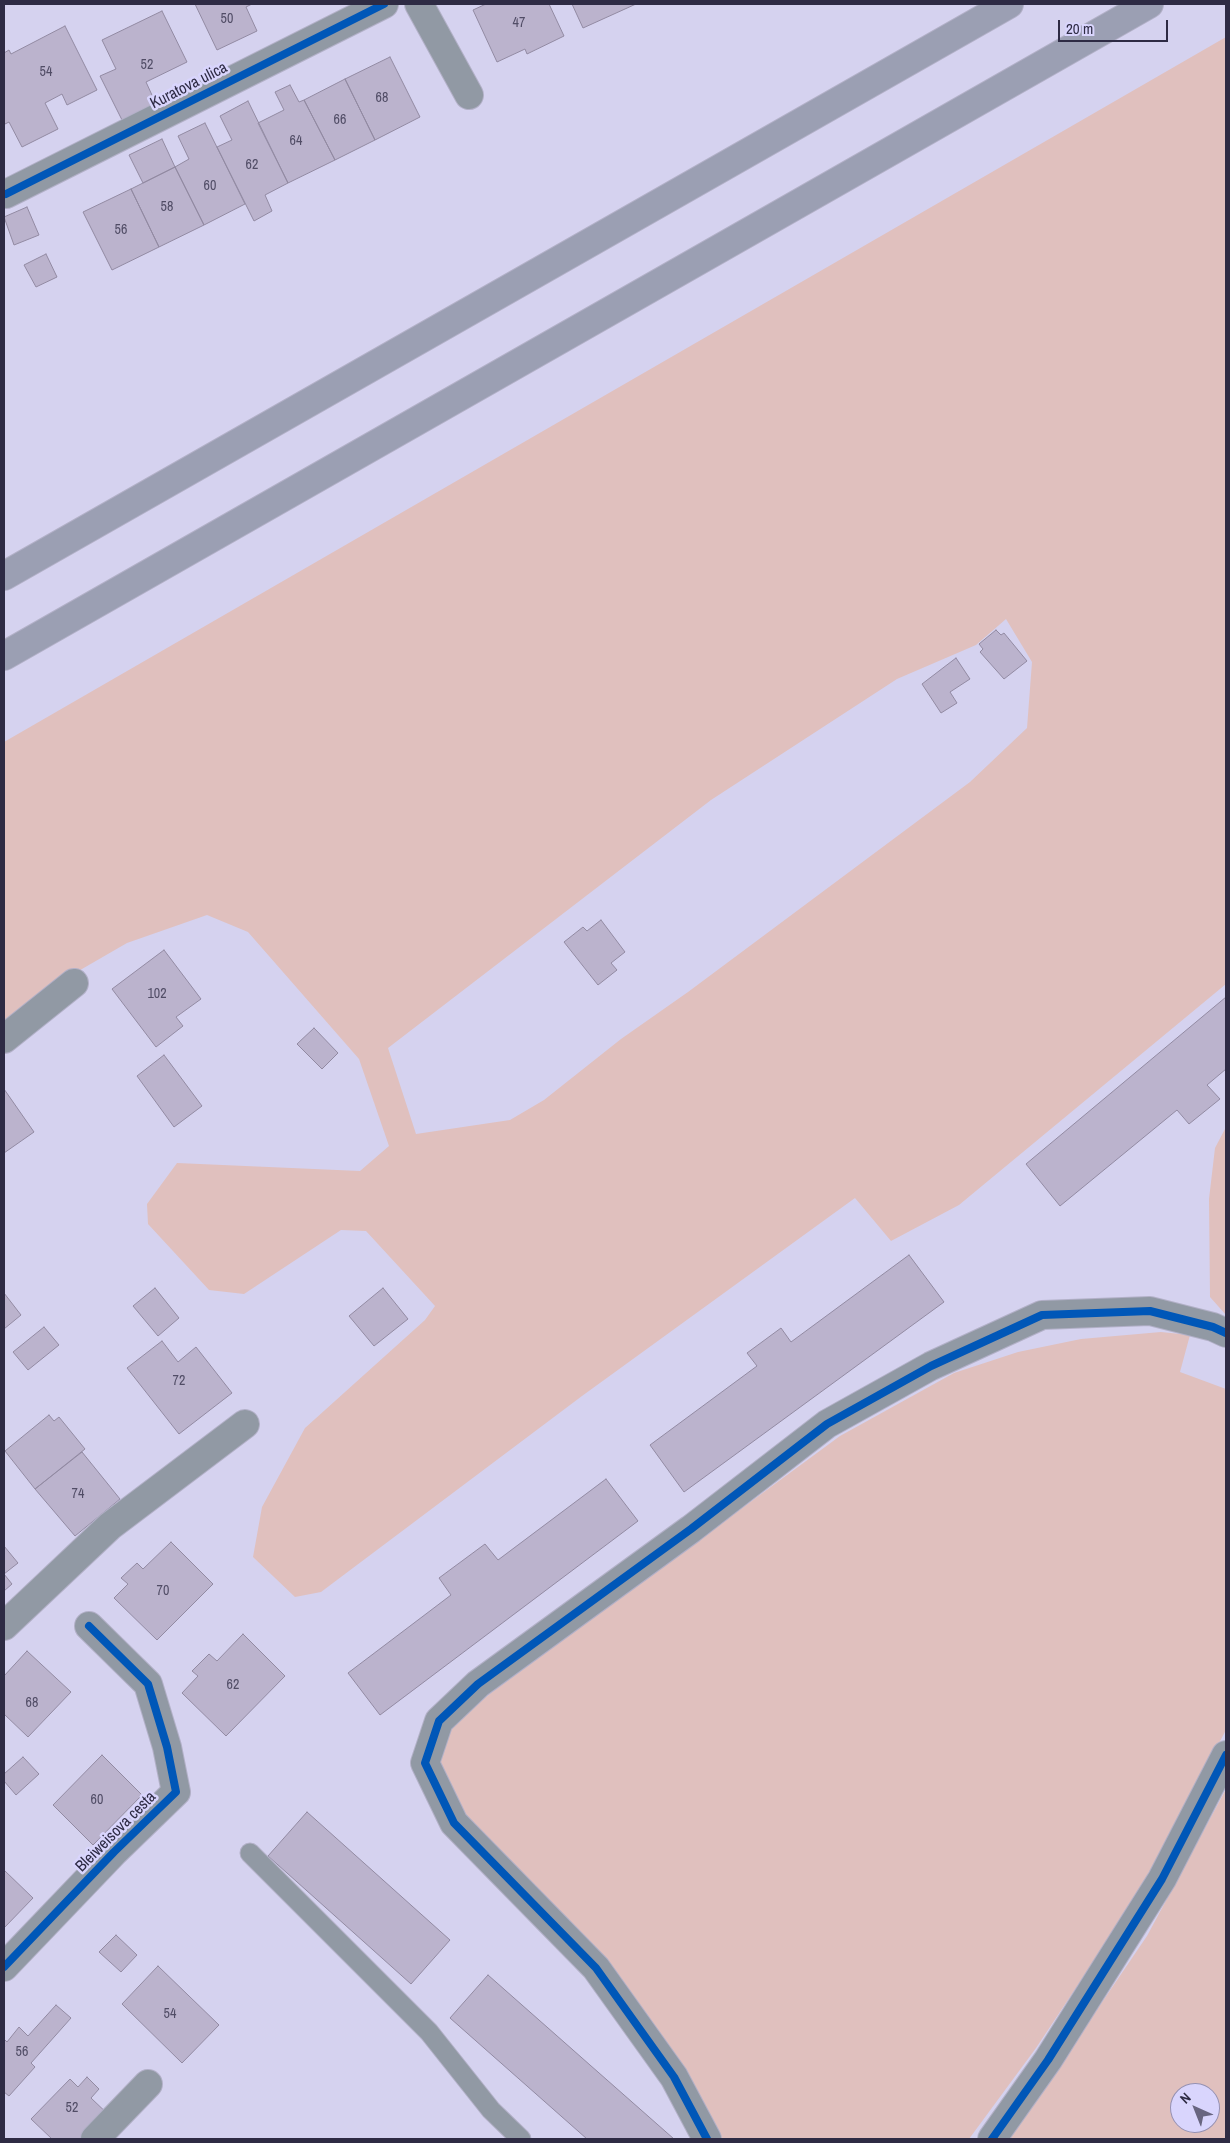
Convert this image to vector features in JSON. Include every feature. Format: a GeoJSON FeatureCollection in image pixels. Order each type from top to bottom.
{"type":"FeatureCollection","features":[{"type":"Feature","properties":{"kind":"highway"},"geometry":{"type":"LineString","coordinates":[[4,576],[1010,4]]}},
{"type":"Feature","properties":{"kind":"highway"},"geometry":{"type":"LineString","coordinates":[[4,656],[1149,4]]}},
{"type":"Feature","properties":{"kind":"street","name":"Kuratova ulica"},"geometry":{"type":"LineString","coordinates":[[6,194],[384,4]]}},
{"type":"Feature","properties":{"kind":"street"},"geometry":{"type":"LineString","coordinates":[[419,4],[469,95]]}},
{"type":"Feature","properties":{"kind":"street"},"geometry":{"type":"LineString","coordinates":[[4,1039],[74,983]]}},
{"type":"Feature","properties":{"kind":"street"},"geometry":{"type":"LineString","coordinates":[[707,2139],[674,2077],[596,1968],[454,1823],[425,1763],[438,1721],[478,1684],[683,1534],[827,1424],[931,1366],[1042,1315],[1150,1311],[1213,1327],[1226,1333]]}},
{"type":"Feature","properties":{"kind":"street"},"geometry":{"type":"LineString","coordinates":[[4,1626],[110,1526],[245,1424]]}},
{"type":"Feature","properties":{"kind":"street","name":"Bleiweisova cesta"},"geometry":{"type":"LineString","coordinates":[[4,1967],[114,1852],[176,1792],[167,1747],[148,1684],[89,1626]]}},
{"type":"Feature","properties":{"kind":"street"},"geometry":{"type":"LineString","coordinates":[[992,2139],[1048,2060],[1162,1879],[1226,1755]]}},
{"type":"Feature","properties":{"kind":"street"},"geometry":{"type":"LineString","coordinates":[[95,2139],[148,2084]]}},
{"type":"Feature","properties":{"kind":"lane"},"geometry":{"type":"LineString","coordinates":[[250,1853],[429,2032],[491,2110],[521,2139]]}},
{"type":"Feature","properties":{"kind":"shaded area"},"geometry":{"type":"Polygon","coordinates":[[[1226,37],[1226,984],[959,1205],[891,1241],[855,1198],[582,1396],[321,1592],[295,1597],[253,1557],[262,1507],[305,1428],[425,1320],[435,1306],[366,1231],[341,1230],[244,1294],[209,1290],[148,1224],[147,1204],[177,1163],[360,1171],[389,1146],[359,1059],[248,932],[207,915],[127,943],[56,984],[4,1026],[4,742],[1226,37]],[[1006,619],[976,645],[897,679],[711,800],[388,1048],[416,1134],[510,1120],[544,1100],[621,1039],[688,992],[970,782],[1027,728],[1032,662],[1006,619]]]}},
{"type":"Feature","properties":{"kind":"shaded area"},"geometry":{"type":"Polygon","coordinates":[[[1226,1127],[1226,1315],[1210,1297],[1209,1199],[1215,1148],[1226,1127]]]}},
{"type":"Feature","properties":{"kind":"shaded area"},"geometry":{"type":"Polygon","coordinates":[[[1161,1332],[1190,1335],[1180,1372],[1226,1389],[1226,1730],[1139,1893],[1036,2048],[969,2139],[714,2139],[460,1815],[435,1759],[446,1730],[491,1693],[840,1436],[954,1373],[1018,1352],[1081,1339],[1161,1332]]]}},
{"type":"Feature","properties":{"kind":"shaded area"},"geometry":{"type":"Polygon","coordinates":[[[1226,1789],[1226,2139],[1009,2139],[1147,1936],[1226,1789]]]}},
{"type":"Feature","properties":{"kind":"building"},"geometry":{"type":"Polygon","coordinates":[[[195,4],[252,4],[246,7],[257,31],[217,50],[195,4]]]}},
{"type":"Feature","properties":{"kind":"building"},"geometry":{"type":"Polygon","coordinates":[[[486,4],[549,4],[564,36],[527,54],[525,49],[497,62],[473,10],[486,4]]]}},
{"type":"Feature","properties":{"kind":"building"},"geometry":{"type":"Polygon","coordinates":[[[572,4],[636,4],[583,28],[572,4]]]}},
{"type":"Feature","properties":{"kind":"building"},"geometry":{"type":"Polygon","coordinates":[[[162,11],[187,62],[146,82],[157,106],[123,122],[100,76],[116,69],[102,40],[162,11]]]}},
{"type":"Feature","properties":{"kind":"building"},"geometry":{"type":"Polygon","coordinates":[[[65,26],[97,90],[67,105],[62,94],[45,103],[58,129],[22,147],[9,122],[5,124],[4,122],[4,53],[9,50],[11,54],[65,26]]]}},
{"type":"Feature","properties":{"kind":"building"},"geometry":{"type":"Polygon","coordinates":[[[390,57],[420,117],[375,140],[345,79],[390,57]]]}},
{"type":"Feature","properties":{"kind":"building"},"geometry":{"type":"Polygon","coordinates":[[[345,79],[375,140],[335,160],[304,100],[345,79]]]}},
{"type":"Feature","properties":{"kind":"building"},"geometry":{"type":"Polygon","coordinates":[[[290,85],[299,102],[304,100],[335,160],[288,183],[258,123],[284,110],[275,92],[290,85]]]}},
{"type":"Feature","properties":{"kind":"building"},"geometry":{"type":"Polygon","coordinates":[[[248,101],[288,183],[265,195],[272,211],[254,221],[217,147],[232,140],[220,116],[248,101]]]}},
{"type":"Feature","properties":{"kind":"building"},"geometry":{"type":"Polygon","coordinates":[[[205,123],[245,204],[204,225],[175,167],[189,159],[178,136],[205,123]]]}},
{"type":"Feature","properties":{"kind":"building"},"geometry":{"type":"Polygon","coordinates":[[[162,139],[175,167],[143,183],[129,155],[162,139]]]}},
{"type":"Feature","properties":{"kind":"building"},"geometry":{"type":"Polygon","coordinates":[[[175,167],[204,225],[159,247],[131,189],[175,167]]]}},
{"type":"Feature","properties":{"kind":"building"},"geometry":{"type":"Polygon","coordinates":[[[131,189],[159,247],[112,270],[83,212],[131,189]]]}},
{"type":"Feature","properties":{"kind":"building"},"geometry":{"type":"Polygon","coordinates":[[[27,207],[39,235],[14,245],[4,217],[27,207]]]}},
{"type":"Feature","properties":{"kind":"building"},"geometry":{"type":"Polygon","coordinates":[[[46,254],[57,277],[36,287],[24,265],[46,254]]]}},
{"type":"Feature","properties":{"kind":"building"},"geometry":{"type":"Polygon","coordinates":[[[996,630],[1001,635],[1004,633],[1027,661],[1004,679],[980,652],[983,649],[979,644],[996,630]]]}},
{"type":"Feature","properties":{"kind":"building"},"geometry":{"type":"Polygon","coordinates":[[[956,658],[970,679],[950,692],[957,703],[941,713],[922,684],[956,658]]]}},
{"type":"Feature","properties":{"kind":"building"},"geometry":{"type":"Polygon","coordinates":[[[601,920],[625,952],[611,963],[617,970],[598,985],[564,942],[583,927],[587,931],[601,920]]]}},
{"type":"Feature","properties":{"kind":"building"},"geometry":{"type":"Polygon","coordinates":[[[164,950],[201,999],[176,1017],[183,1026],[156,1047],[112,989],[164,950]]]}},
{"type":"Feature","properties":{"kind":"building"},"geometry":{"type":"Polygon","coordinates":[[[1226,997],[1226,1069],[1207,1085],[1220,1099],[1189,1124],[1177,1110],[1060,1206],[1026,1164],[1226,997]]]}},
{"type":"Feature","properties":{"kind":"building"},"geometry":{"type":"Polygon","coordinates":[[[314,1028],[338,1053],[322,1069],[297,1044],[314,1028]]]}},
{"type":"Feature","properties":{"kind":"building"},"geometry":{"type":"Polygon","coordinates":[[[164,1055],[202,1106],[174,1127],[137,1076],[164,1055]]]}},
{"type":"Feature","properties":{"kind":"building"},"geometry":{"type":"Polygon","coordinates":[[[4,1089],[34,1132],[4,1153],[4,1089]]]}},
{"type":"Feature","properties":{"kind":"building"},"geometry":{"type":"Polygon","coordinates":[[[909,1255],[944,1302],[684,1492],[650,1445],[757,1366],[747,1353],[781,1328],[791,1342],[909,1255]]]}},
{"type":"Feature","properties":{"kind":"building"},"geometry":{"type":"Polygon","coordinates":[[[155,1288],[179,1318],[158,1336],[133,1306],[155,1288]]]}},
{"type":"Feature","properties":{"kind":"building"},"geometry":{"type":"Polygon","coordinates":[[[383,1288],[408,1319],[374,1346],[349,1316],[383,1288]]]}},
{"type":"Feature","properties":{"kind":"building"},"geometry":{"type":"Polygon","coordinates":[[[4,1293],[21,1315],[4,1329],[4,1293]]]}},
{"type":"Feature","properties":{"kind":"building"},"geometry":{"type":"Polygon","coordinates":[[[44,1327],[59,1345],[28,1370],[13,1352],[44,1327]]]}},
{"type":"Feature","properties":{"kind":"building"},"geometry":{"type":"Polygon","coordinates":[[[162,1341],[178,1362],[196,1347],[232,1393],[179,1434],[127,1368],[162,1341]]]}},
{"type":"Feature","properties":{"kind":"building"},"geometry":{"type":"Polygon","coordinates":[[[49,1415],[54,1421],[59,1417],[85,1449],[35,1489],[5,1451],[49,1415]]]}},
{"type":"Feature","properties":{"kind":"building"},"geometry":{"type":"Polygon","coordinates":[[[82,1452],[120,1499],[75,1536],[35,1489],[82,1452]]]}},
{"type":"Feature","properties":{"kind":"building"},"geometry":{"type":"Polygon","coordinates":[[[606,1479],[638,1521],[380,1715],[348,1673],[451,1595],[439,1578],[485,1544],[498,1560],[606,1479]]]}},
{"type":"Feature","properties":{"kind":"building"},"geometry":{"type":"Polygon","coordinates":[[[171,1542],[213,1584],[157,1640],[114,1598],[128,1584],[121,1578],[137,1563],[143,1569],[171,1542]]]}},
{"type":"Feature","properties":{"kind":"building"},"geometry":{"type":"Polygon","coordinates":[[[4,1546],[18,1563],[4,1574],[4,1546]]]}},
{"type":"Feature","properties":{"kind":"building"},"geometry":{"type":"Polygon","coordinates":[[[4,1574],[12,1584],[4,1591],[4,1574]]]}},
{"type":"Feature","properties":{"kind":"building"},"geometry":{"type":"Polygon","coordinates":[[[243,1634],[285,1676],[226,1736],[182,1693],[198,1676],[192,1671],[209,1654],[217,1661],[243,1634]]]}},
{"type":"Feature","properties":{"kind":"building"},"geometry":{"type":"Polygon","coordinates":[[[27,1651],[71,1692],[28,1737],[4,1714],[4,1676],[27,1651]]]}},
{"type":"Feature","properties":{"kind":"building"},"geometry":{"type":"Polygon","coordinates":[[[102,1755],[142,1795],[93,1845],[53,1805],[102,1755]]]}},
{"type":"Feature","properties":{"kind":"building"},"geometry":{"type":"Polygon","coordinates":[[[23,1757],[39,1774],[16,1795],[4,1781],[4,1774],[23,1757]]]}},
{"type":"Feature","properties":{"kind":"building"},"geometry":{"type":"Polygon","coordinates":[[[307,1812],[450,1940],[411,1984],[268,1856],[307,1812]]]}},
{"type":"Feature","properties":{"kind":"building"},"geometry":{"type":"Polygon","coordinates":[[[4,1870],[33,1898],[4,1928],[4,1870]]]}},
{"type":"Feature","properties":{"kind":"building"},"geometry":{"type":"Polygon","coordinates":[[[116,1935],[137,1955],[121,1972],[99,1952],[116,1935]]]}},
{"type":"Feature","properties":{"kind":"building"},"geometry":{"type":"Polygon","coordinates":[[[158,1966],[219,2025],[182,2063],[122,2004],[158,1966]]]}},
{"type":"Feature","properties":{"kind":"building"},"geometry":{"type":"Polygon","coordinates":[[[488,1975],[674,2139],[587,2139],[450,2018],[488,1975]]]}},
{"type":"Feature","properties":{"kind":"building"},"geometry":{"type":"Polygon","coordinates":[[[56,2005],[71,2018],[31,2063],[35,2067],[9,2096],[4,2092],[4,2039],[7,2042],[19,2027],[28,2036],[56,2005]]]}},
{"type":"Feature","properties":{"kind":"building"},"geometry":{"type":"Polygon","coordinates":[[[87,2077],[99,2089],[91,2098],[112,2118],[91,2139],[52,2139],[31,2119],[70,2079],[78,2087],[87,2077]]]}},
{"type":"Feature","properties":{"kind":"cycle path"},"geometry":{"type":"LineString","coordinates":[[6,194],[384,4]]}},
{"type":"Feature","properties":{"kind":"cycle path"},"geometry":{"type":"LineString","coordinates":[[707,2139],[674,2077],[596,1968],[454,1823],[425,1763],[439,1721],[478,1684],[691,1529],[827,1424],[931,1366],[1042,1315],[1150,1311],[1213,1327],[1226,1333]]}},
{"type":"Feature","properties":{"kind":"cycle path"},"geometry":{"type":"LineString","coordinates":[[4,1967],[114,1852],[176,1792],[167,1747],[148,1684],[89,1626]]}},
{"type":"Feature","properties":{"kind":"cycle path"},"geometry":{"type":"LineString","coordinates":[[992,2139],[1048,2060],[1162,1879],[1226,1755]]}}]}
